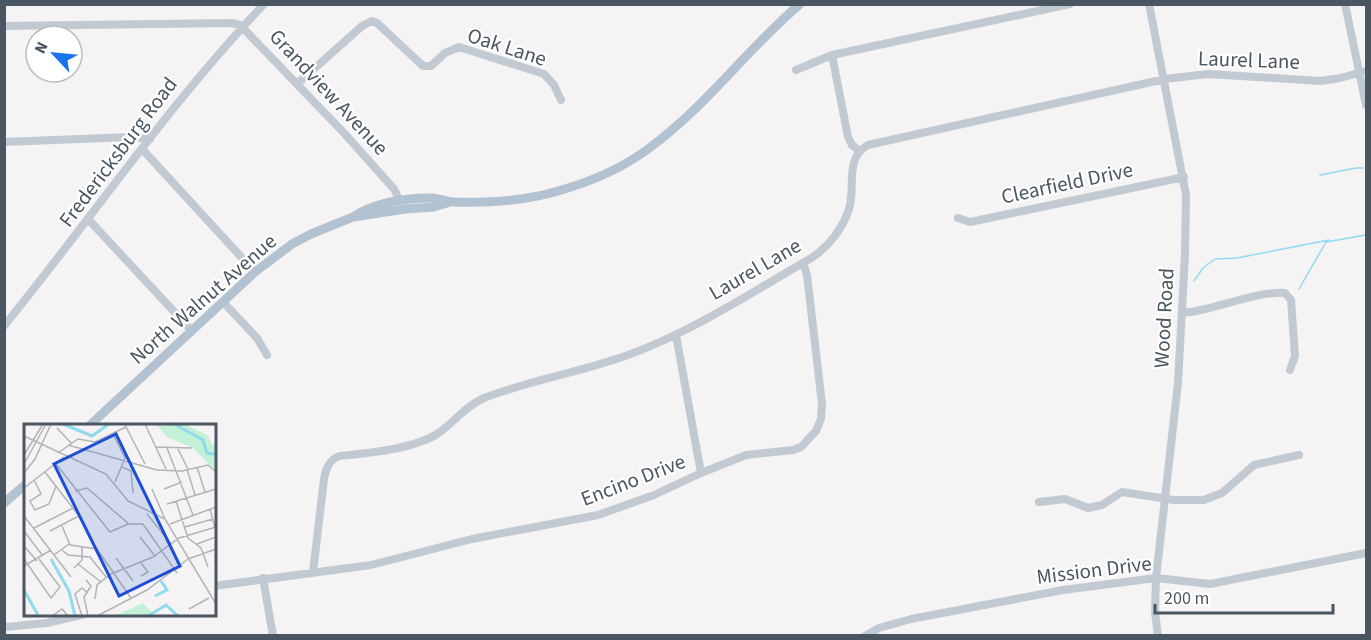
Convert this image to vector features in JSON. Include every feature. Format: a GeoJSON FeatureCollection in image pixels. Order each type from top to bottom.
{"type":"FeatureCollection","features":[{"type":"Feature","properties":{"kind":"main road","name":"North Walnut Avenue"},"geometry":{"type":"LineString","coordinates":[[353,217],[434,207],[451,202],[507,200],[557,192],[587,182],[649,149],[681,122],[800,4]]}},
{"type":"Feature","properties":{"kind":"main road","name":"North Walnut Avenue"},"geometry":{"type":"LineString","coordinates":[[91,424],[255,272],[292,244],[353,217],[369,207],[433,198],[451,202]]}},
{"type":"Feature","properties":{"kind":"main road"},"geometry":{"type":"LineString","coordinates":[[4,503],[24,486]]}},
{"type":"Feature","properties":{"kind":"street","name":"Fredericksburg Road"},"geometry":{"type":"LineString","coordinates":[[4,326],[175,105],[264,4]]}},
{"type":"Feature","properties":{"kind":"street"},"geometry":{"type":"LineString","coordinates":[[796,70],[832,56],[1070,4]]}},
{"type":"Feature","properties":{"kind":"street","name":"Wood Road"},"geometry":{"type":"LineString","coordinates":[[1149,4],[1184,177],[1186,227],[1178,383],[1156,578],[1155,612],[1158,636]]}},
{"type":"Feature","properties":{"kind":"street"},"geometry":{"type":"LineString","coordinates":[[1345,4],[1363,71],[1366,105]]}},
{"type":"Feature","properties":{"kind":"street","name":"Oak Lane"},"geometry":{"type":"LineString","coordinates":[[297,84],[362,26],[372,21],[377,23],[423,66],[431,66],[445,53],[459,47],[544,74],[554,85],[561,100]]}},
{"type":"Feature","properties":{"kind":"street","name":"Grandview Avenue"},"geometry":{"type":"LineString","coordinates":[[4,26],[159,23],[232,23],[243,26],[394,189],[400,201]]}},
{"type":"Feature","properties":{"kind":"street"},"geometry":{"type":"LineString","coordinates":[[832,56],[848,137],[852,145],[860,151]]}},
{"type":"Feature","properties":{"kind":"street","name":"Laurel Lane"},"geometry":{"type":"LineString","coordinates":[[313,572],[325,473],[329,464],[336,457],[398,447],[425,440],[441,432],[460,413],[485,398],[564,373],[612,361],[676,335],[803,263],[825,247],[846,217],[852,197],[853,165],[860,151],[875,143],[1165,79],[1208,74],[1321,81],[1363,71]]}},
{"type":"Feature","properties":{"kind":"street"},"geometry":{"type":"LineString","coordinates":[[4,142],[131,137],[150,139]]}},
{"type":"Feature","properties":{"kind":"street"},"geometry":{"type":"LineString","coordinates":[[142,149],[255,272]]}},
{"type":"Feature","properties":{"kind":"street","name":"Clearfield Drive"},"geometry":{"type":"LineString","coordinates":[[958,218],[970,222],[1184,177]]}},
{"type":"Feature","properties":{"kind":"street"},"geometry":{"type":"LineString","coordinates":[[88,220],[192,331]]}},
{"type":"Feature","properties":{"kind":"street","name":"Encino Drive"},"geometry":{"type":"LineString","coordinates":[[216,586],[371,565],[472,539],[598,515],[654,495],[701,473],[753,454],[793,450],[806,443],[816,431],[821,419],[822,404],[810,295],[803,263]]}},
{"type":"Feature","properties":{"kind":"street"},"geometry":{"type":"LineString","coordinates":[[1182,314],[1227,302],[1285,293],[1291,298],[1295,356],[1290,370]]}},
{"type":"Feature","properties":{"kind":"street"},"geometry":{"type":"LineString","coordinates":[[223,302],[257,338],[267,355]]}},
{"type":"Feature","properties":{"kind":"street"},"geometry":{"type":"LineString","coordinates":[[676,335],[701,473]]}},
{"type":"Feature","properties":{"kind":"street"},"geometry":{"type":"LineString","coordinates":[[1039,502],[1065,499],[1088,508],[1106,502],[1122,492],[1194,501],[1215,497],[1222,493],[1254,465],[1299,455]]}},
{"type":"Feature","properties":{"kind":"street","name":"Mission Drive"},"geometry":{"type":"LineString","coordinates":[[865,636],[887,625],[1064,590],[1156,578],[1210,584],[1366,553]]}},
{"type":"Feature","properties":{"kind":"street"},"geometry":{"type":"LineString","coordinates":[[263,578],[273,636]]}},
{"type":"Feature","properties":{"kind":"street"},"geometry":{"type":"LineString","coordinates":[[6,636],[5,627],[47,623],[80,616]]}},
{"type":"Feature","properties":{"kind":"waterway"},"geometry":{"type":"LineString","coordinates":[[1320,175],[1363,168]]}},
{"type":"Feature","properties":{"kind":"waterway"},"geometry":{"type":"LineString","coordinates":[[1299,289],[1326,242],[1366,235]]}},
{"type":"Feature","properties":{"kind":"waterway"},"geometry":{"type":"LineString","coordinates":[[1194,281],[1203,268],[1215,259],[1237,258],[1329,240]]}}]}
